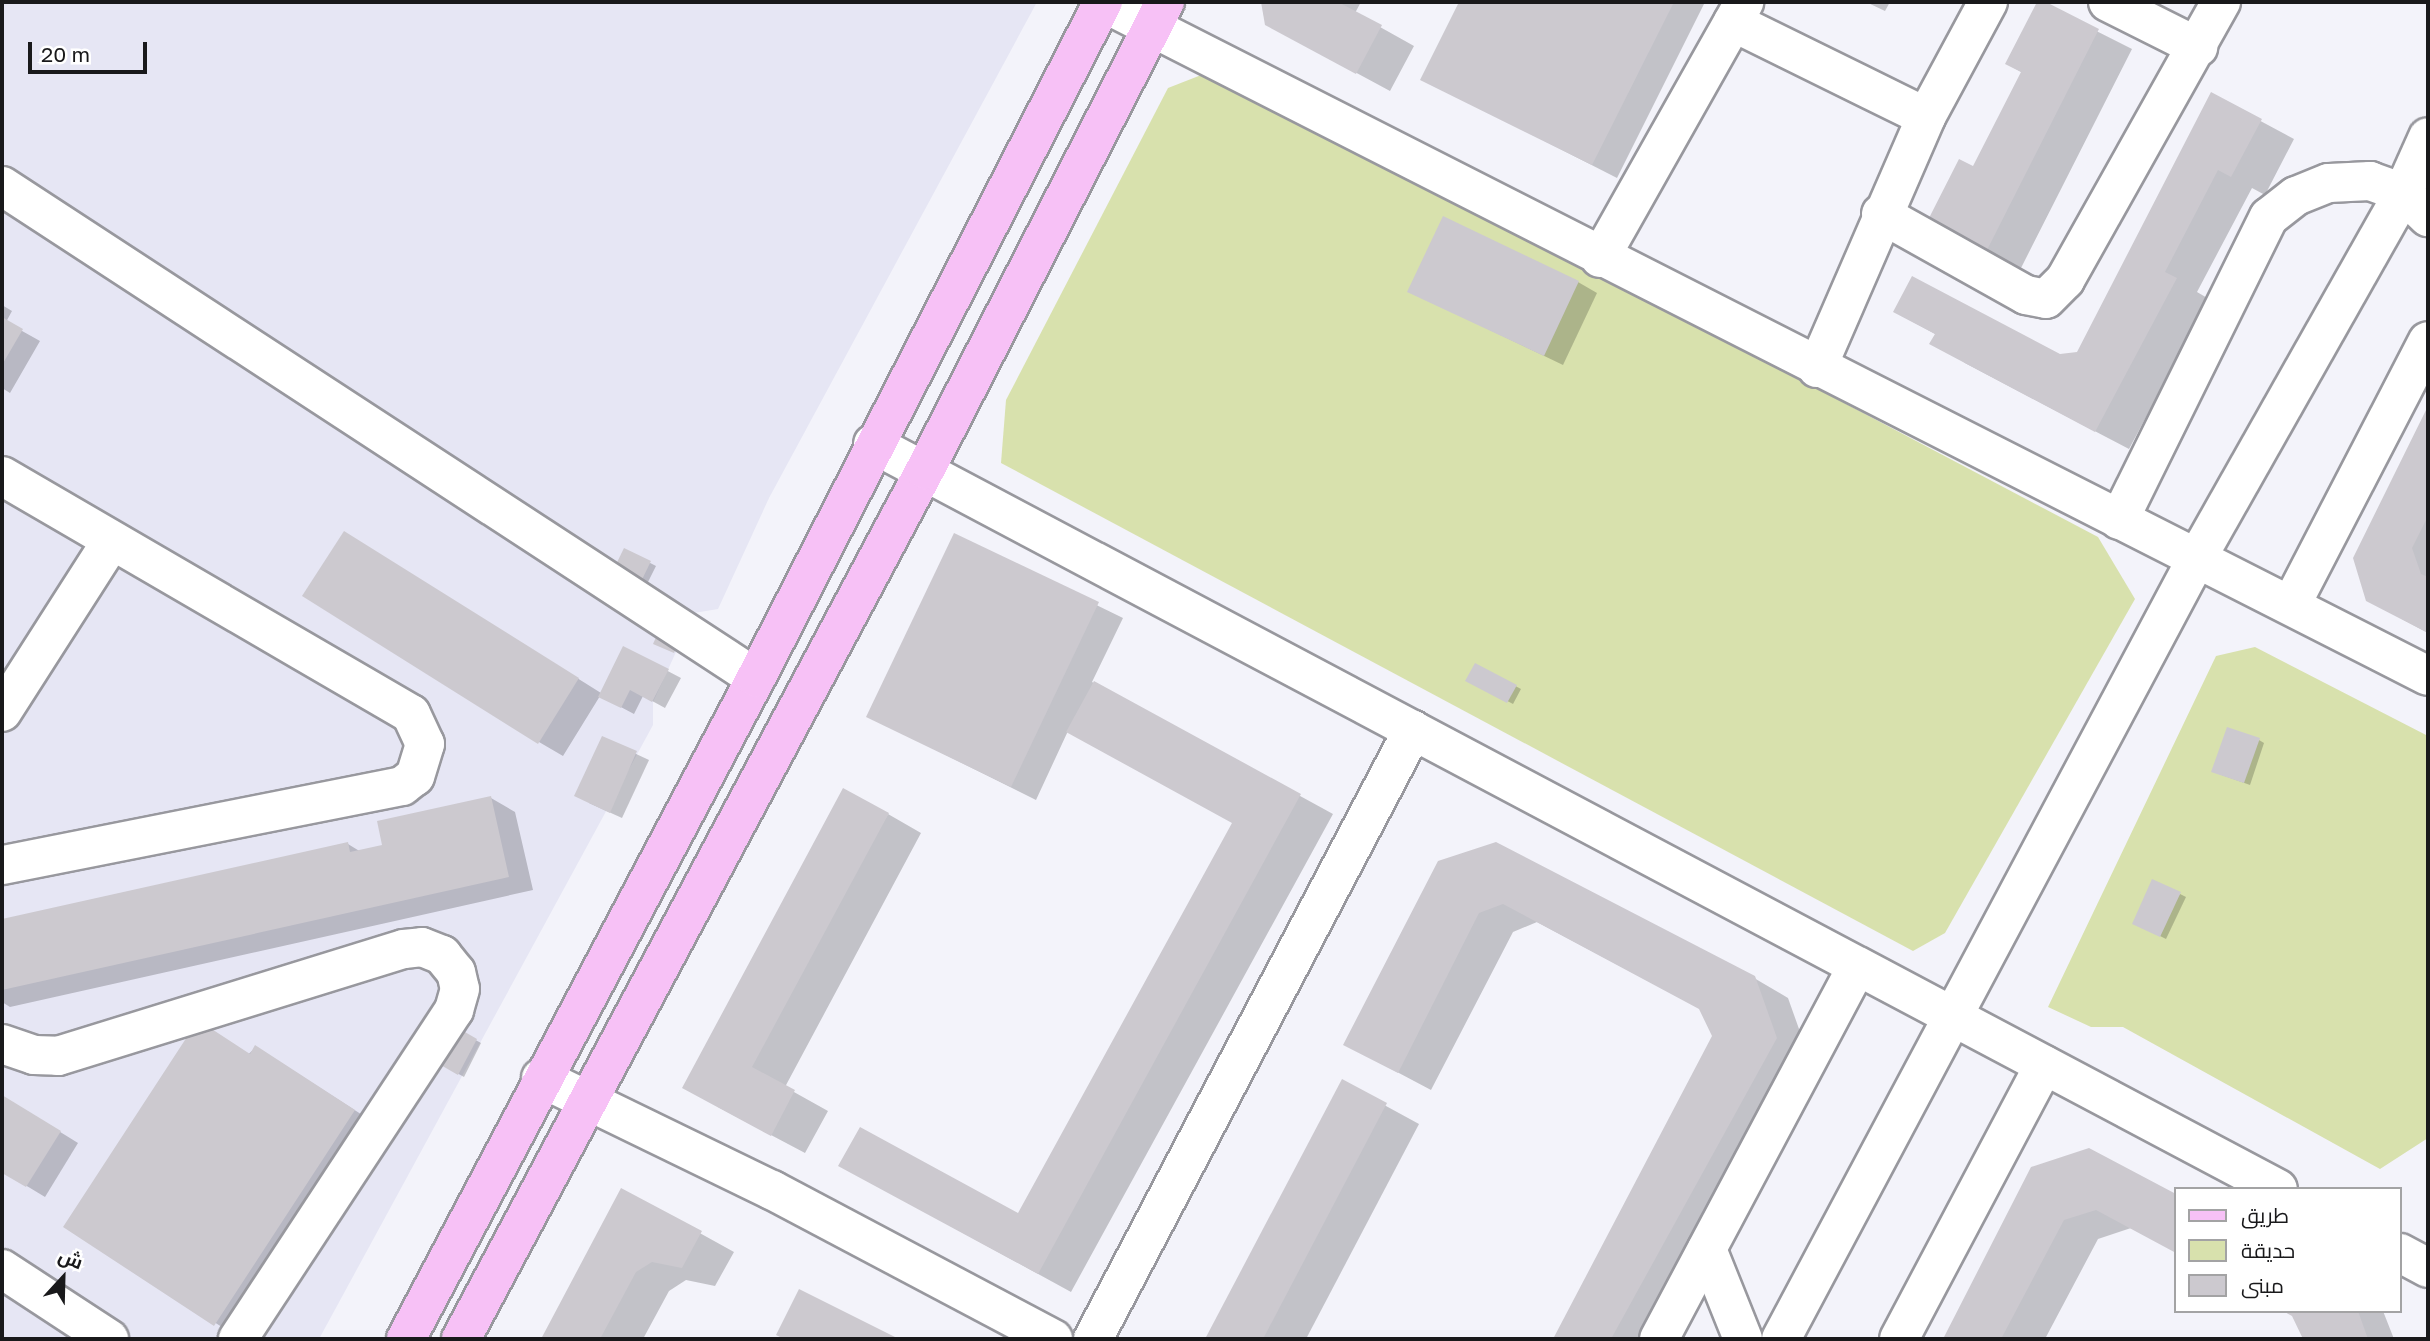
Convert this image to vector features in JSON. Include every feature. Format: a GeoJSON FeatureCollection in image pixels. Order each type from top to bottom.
{"type":"FeatureCollection","features":[{"type":"Feature","properties":{"kind":"main road"},"geometry":{"type":"LineString","coordinates":[[407,1339],[541,1078],[756,678],[873,444],[1102,2]]}},
{"type":"Feature","properties":{"kind":"main road"},"geometry":{"type":"LineString","coordinates":[[461,1339],[925,470],[1159,14]]}},
{"type":"Feature","properties":{"kind":"street"},"geometry":{"type":"LineString","coordinates":[[1102,2],[1159,14],[1600,258],[2119,520],[2198,556],[2428,676]]}},
{"type":"Feature","properties":{"kind":"street"},"geometry":{"type":"LineString","coordinates":[[1817,368],[1881,214],[1926,117],[1988,2]]}},
{"type":"Feature","properties":{"kind":"street"},"geometry":{"type":"LineString","coordinates":[[2108,2],[2198,47]]}},
{"type":"Feature","properties":{"kind":"street"},"geometry":{"type":"LineString","coordinates":[[1881,214],[2026,295],[2046,299],[2065,280],[2221,2]]}},
{"type":"Feature","properties":{"kind":"street"},"geometry":{"type":"LineString","coordinates":[[1600,258],[1738,12],[1926,117]]}},
{"type":"Feature","properties":{"kind":"street"},"geometry":{"type":"LineString","coordinates":[[1781,1339],[2198,556],[2416,205],[2428,137]]}},
{"type":"Feature","properties":{"kind":"street"},"geometry":{"type":"LineString","coordinates":[[2119,520],[2270,217],[2296,196],[2329,183],[2370,181],[2416,205]]}},
{"type":"Feature","properties":{"kind":"street"},"geometry":{"type":"LineString","coordinates":[[2,186],[756,678]]}},
{"type":"Feature","properties":{"kind":"street"},"geometry":{"type":"LineString","coordinates":[[2291,605],[2428,341]]}},
{"type":"Feature","properties":{"kind":"street"},"geometry":{"type":"LineString","coordinates":[[873,444],[2274,1187]]}},
{"type":"Feature","properties":{"kind":"street"},"geometry":{"type":"LineString","coordinates":[[2,476],[110,543],[411,715],[425,744],[422,761],[402,786],[2,865]]}},
{"type":"Feature","properties":{"kind":"street"},"geometry":{"type":"LineString","coordinates":[[2,712],[110,543]]}},
{"type":"Feature","properties":{"kind":"street"},"geometry":{"type":"LineString","coordinates":[[1093,1339],[1413,730]]}},
{"type":"Feature","properties":{"kind":"street"},"geometry":{"type":"LineString","coordinates":[[2,1044],[34,1055],[58,1056],[404,949],[422,947],[442,955],[456,972],[460,989],[454,1010],[238,1339]]}},
{"type":"Feature","properties":{"kind":"street"},"geometry":{"type":"LineString","coordinates":[[1659,1339],[1857,966]]}},
{"type":"Feature","properties":{"kind":"street"},"geometry":{"type":"LineString","coordinates":[[1899,1339],[2044,1065]]}},
{"type":"Feature","properties":{"kind":"street"},"geometry":{"type":"LineString","coordinates":[[541,1078],[586,1103],[772,1190],[1053,1339]]}},
{"type":"Feature","properties":{"kind":"street"},"geometry":{"type":"LineString","coordinates":[[1707,1249],[1743,1339]]}},
{"type":"Feature","properties":{"kind":"street"},"geometry":{"type":"LineString","coordinates":[[2402,1254],[2428,1268]]}},
{"type":"Feature","properties":{"kind":"street"},"geometry":{"type":"LineString","coordinates":[[2,1269],[56,1325],[109,1339]]}},
{"type":"Feature","properties":{"kind":"shaded area"},"geometry":{"type":"Polygon","coordinates":[[[2,2],[1037,2],[769,498],[718,609],[694,613],[653,702],[653,725],[319,1339],[2,1339],[2,2]]]}},
{"type":"Feature","properties":{"kind":"green space"},"geometry":{"type":"Polygon","coordinates":[[[1214,70],[2098,537],[2135,599],[1945,933],[1913,951],[1001,463],[1006,400],[1168,88],[1214,70]]]}},
{"type":"Feature","properties":{"kind":"green space"},"geometry":{"type":"Polygon","coordinates":[[[2255,647],[2428,736],[2428,1138],[2380,1169],[2123,1027],[2091,1027],[2048,1007],[2216,656],[2255,647]]]}},
{"type":"Feature","properties":{"kind":"building"},"geometry":{"type":"Polygon","coordinates":[[[1261,2],[1338,2],[1382,25],[1356,74],[1265,25],[1261,2]]]}},
{"type":"Feature","properties":{"kind":"building"},"geometry":{"type":"Polygon","coordinates":[[[1459,2],[1674,2],[1592,165],[1420,80],[1459,2]]]}},
{"type":"Feature","properties":{"kind":"building"},"geometry":{"type":"Polygon","coordinates":[[[2037,2],[2046,2],[2099,29],[1987,250],[1928,220],[1959,159],[1973,166],[2021,72],[2005,64],[2037,2]]]}},
{"type":"Feature","properties":{"kind":"building"},"geometry":{"type":"Polygon","coordinates":[[[2211,92],[2262,119],[2231,177],[2218,170],[2165,272],[2177,278],[2095,432],[1929,344],[1935,334],[1893,312],[1912,276],[2060,354],[2077,352],[2211,92]]]}},
{"type":"Feature","properties":{"kind":"building"},"geometry":{"type":"Polygon","coordinates":[[[1443,216],[1579,281],[1544,356],[1407,292],[1443,216]]]}},
{"type":"Feature","properties":{"kind":"building"},"geometry":{"type":"Polygon","coordinates":[[[2,317],[23,329],[2,365],[2,317]]]}},
{"type":"Feature","properties":{"kind":"building"},"geometry":{"type":"Polygon","coordinates":[[[2428,406],[2428,516],[2412,548],[2421,574],[2428,577],[2428,633],[2366,601],[2353,558],[2428,406]]]}},
{"type":"Feature","properties":{"kind":"building"},"geometry":{"type":"Polygon","coordinates":[[[344,531],[579,678],[538,744],[302,596],[344,531]]]}},
{"type":"Feature","properties":{"kind":"building"},"geometry":{"type":"Polygon","coordinates":[[[954,533],[1099,602],[1011,787],[866,717],[954,533]]]}},
{"type":"Feature","properties":{"kind":"building"},"geometry":{"type":"Polygon","coordinates":[[[624,548],[651,561],[635,594],[608,581],[624,548]]]}},
{"type":"Feature","properties":{"kind":"building"},"geometry":{"type":"Polygon","coordinates":[[[670,606],[691,615],[674,653],[653,644],[670,606]]]}},
{"type":"Feature","properties":{"kind":"building"},"geometry":{"type":"Polygon","coordinates":[[[623,646],[669,669],[652,702],[630,690],[621,708],[598,697],[623,646]]]}},
{"type":"Feature","properties":{"kind":"building"},"geometry":{"type":"Polygon","coordinates":[[[1475,663],[1517,685],[1507,703],[1465,681],[1475,663]]]}},
{"type":"Feature","properties":{"kind":"building"},"geometry":{"type":"Polygon","coordinates":[[[1094,681],[1301,794],[1038,1274],[838,1166],[860,1127],[1018,1213],[1232,823],[1066,732],[1094,681]]]}},
{"type":"Feature","properties":{"kind":"building"},"geometry":{"type":"Polygon","coordinates":[[[2227,727],[2260,738],[2244,783],[2211,772],[2227,727]]]}},
{"type":"Feature","properties":{"kind":"building"},"geometry":{"type":"Polygon","coordinates":[[[602,736],[637,751],[610,813],[574,796],[602,736]]]}},
{"type":"Feature","properties":{"kind":"building"},"geometry":{"type":"Polygon","coordinates":[[[843,788],[889,813],[752,1067],[795,1090],[771,1136],[682,1088],[843,788]]]}},
{"type":"Feature","properties":{"kind":"building"},"geometry":{"type":"Polygon","coordinates":[[[491,796],[509,877],[2,990],[2,919],[348,842],[350,852],[382,845],[377,821],[491,796]]]}},
{"type":"Feature","properties":{"kind":"building"},"geometry":{"type":"Polygon","coordinates":[[[1496,842],[1755,976],[1777,1038],[1611,1339],[1553,1339],[1712,1036],[1699,1009],[1503,904],[1479,913],[1398,1073],[1343,1045],[1438,861],[1496,842]]]}},
{"type":"Feature","properties":{"kind":"building"},"geometry":{"type":"Polygon","coordinates":[[[2152,879],[2181,892],[2160,937],[2132,924],[2152,879]]]}},
{"type":"Feature","properties":{"kind":"building"},"geometry":{"type":"Polygon","coordinates":[[[198,1020],[250,1054],[255,1045],[355,1110],[214,1326],[63,1227],[198,1020]]]}},
{"type":"Feature","properties":{"kind":"building"},"geometry":{"type":"Polygon","coordinates":[[[458,1028],[477,1039],[458,1075],[439,1064],[458,1028]]]}},
{"type":"Feature","properties":{"kind":"building"},"geometry":{"type":"Polygon","coordinates":[[[1342,1079],[1387,1103],[1263,1339],[1205,1339],[1342,1079]]]}},
{"type":"Feature","properties":{"kind":"building"},"geometry":{"type":"Polygon","coordinates":[[[2,1095],[61,1131],[26,1187],[2,1173],[2,1095]]]}},
{"type":"Feature","properties":{"kind":"building"},"geometry":{"type":"Polygon","coordinates":[[[2089,1148],[2174,1193],[2174,1252],[2096,1210],[2064,1220],[2001,1339],[1943,1339],[2031,1167],[2089,1148]]]}},
{"type":"Feature","properties":{"kind":"building"},"geometry":{"type":"Polygon","coordinates":[[[621,1188],[702,1231],[682,1268],[652,1262],[636,1272],[600,1339],[541,1339],[621,1188]]]}},
{"type":"Feature","properties":{"kind":"building"},"geometry":{"type":"Polygon","coordinates":[[[799,1289],[899,1339],[784,1339],[776,1335],[799,1289]]]}},
{"type":"Feature","properties":{"kind":"building"},"geometry":{"type":"Polygon","coordinates":[[[2287,1313],[2359,1313],[2368,1339],[2303,1339],[2292,1316],[2287,1313]]]}}]}
